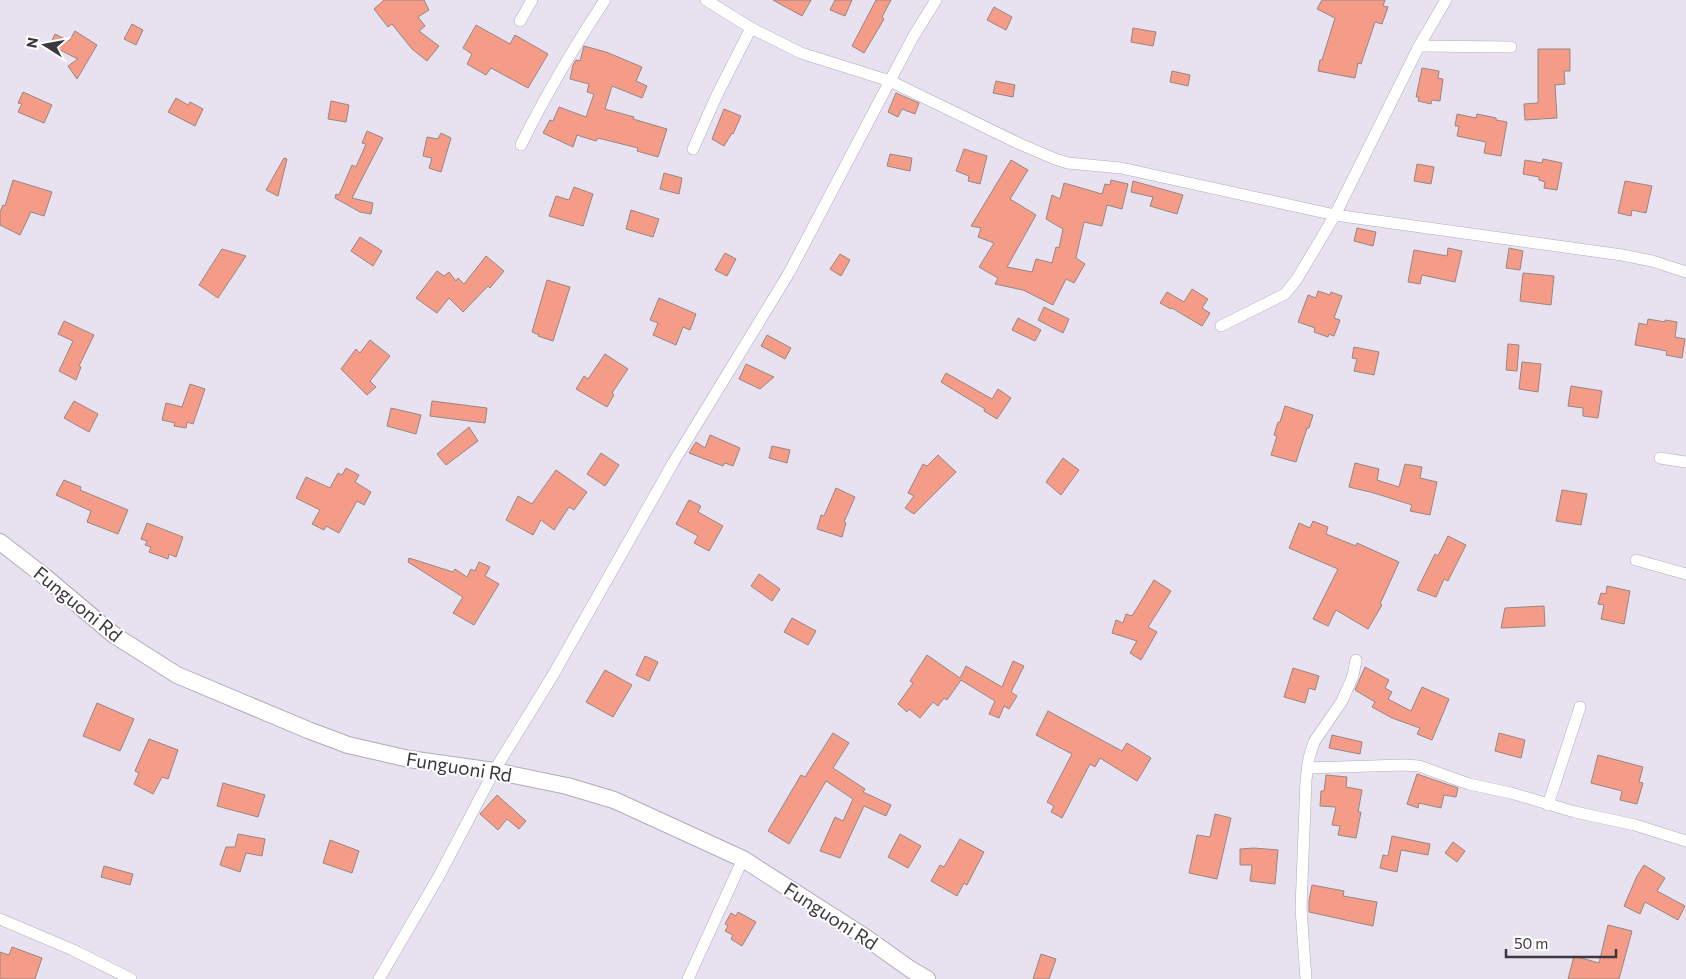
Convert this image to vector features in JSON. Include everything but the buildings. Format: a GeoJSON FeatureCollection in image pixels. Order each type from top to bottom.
{"type":"FeatureCollection","features":[{"type":"Feature","properties":{"kind":"street"},"geometry":{"type":"LineString","coordinates":[[520,21],[532,0]]}},
{"type":"Feature","properties":{"kind":"street"},"geometry":{"type":"LineString","coordinates":[[521,145],[542,102],[605,0]]}},
{"type":"Feature","properties":{"kind":"street"},"geometry":{"type":"LineString","coordinates":[[706,0],[751,28],[801,53],[890,81],[1012,140],[1068,163],[1121,168],[1335,215],[1652,260],[1686,272]]}},
{"type":"Feature","properties":{"kind":"street"},"geometry":{"type":"LineString","coordinates":[[379,979],[439,876],[494,770],[553,675],[673,463],[789,272],[890,81],[936,0]]}},
{"type":"Feature","properties":{"kind":"street"},"geometry":{"type":"LineString","coordinates":[[1221,326],[1285,294],[1298,278],[1335,215],[1419,46],[1446,0]]}},
{"type":"Feature","properties":{"kind":"street"},"geometry":{"type":"LineString","coordinates":[[693,149],[716,95],[751,28]]}},
{"type":"Feature","properties":{"kind":"street"},"geometry":{"type":"LineString","coordinates":[[1419,46],[1511,47]]}},
{"type":"Feature","properties":{"kind":"street"},"geometry":{"type":"LineString","coordinates":[[1660,458],[1686,462]]}},
{"type":"Feature","properties":{"kind":"street","name":"Funguoni Rd"},"geometry":{"type":"LineString","coordinates":[[0,542],[114,635],[177,675],[348,745],[409,759],[494,770],[566,786],[614,800],[743,859],[858,932],[927,979]]}},
{"type":"Feature","properties":{"kind":"street"},"geometry":{"type":"LineString","coordinates":[[1636,560],[1686,574]]}},
{"type":"Feature","properties":{"kind":"street"},"geometry":{"type":"LineString","coordinates":[[1306,979],[1301,908],[1307,768],[1314,742],[1342,701],[1356,660]]}},
{"type":"Feature","properties":{"kind":"street"},"geometry":{"type":"LineString","coordinates":[[1548,805],[1580,707]]}},
{"type":"Feature","properties":{"kind":"street"},"geometry":{"type":"LineString","coordinates":[[1307,768],[1404,764],[1419,766],[1469,784],[1635,825],[1686,841]]}},
{"type":"Feature","properties":{"kind":"street"},"geometry":{"type":"LineString","coordinates":[[688,979],[743,859]]}},
{"type":"Feature","properties":{"kind":"street"},"geometry":{"type":"LineString","coordinates":[[0,919],[73,950],[131,979]]}}]}
